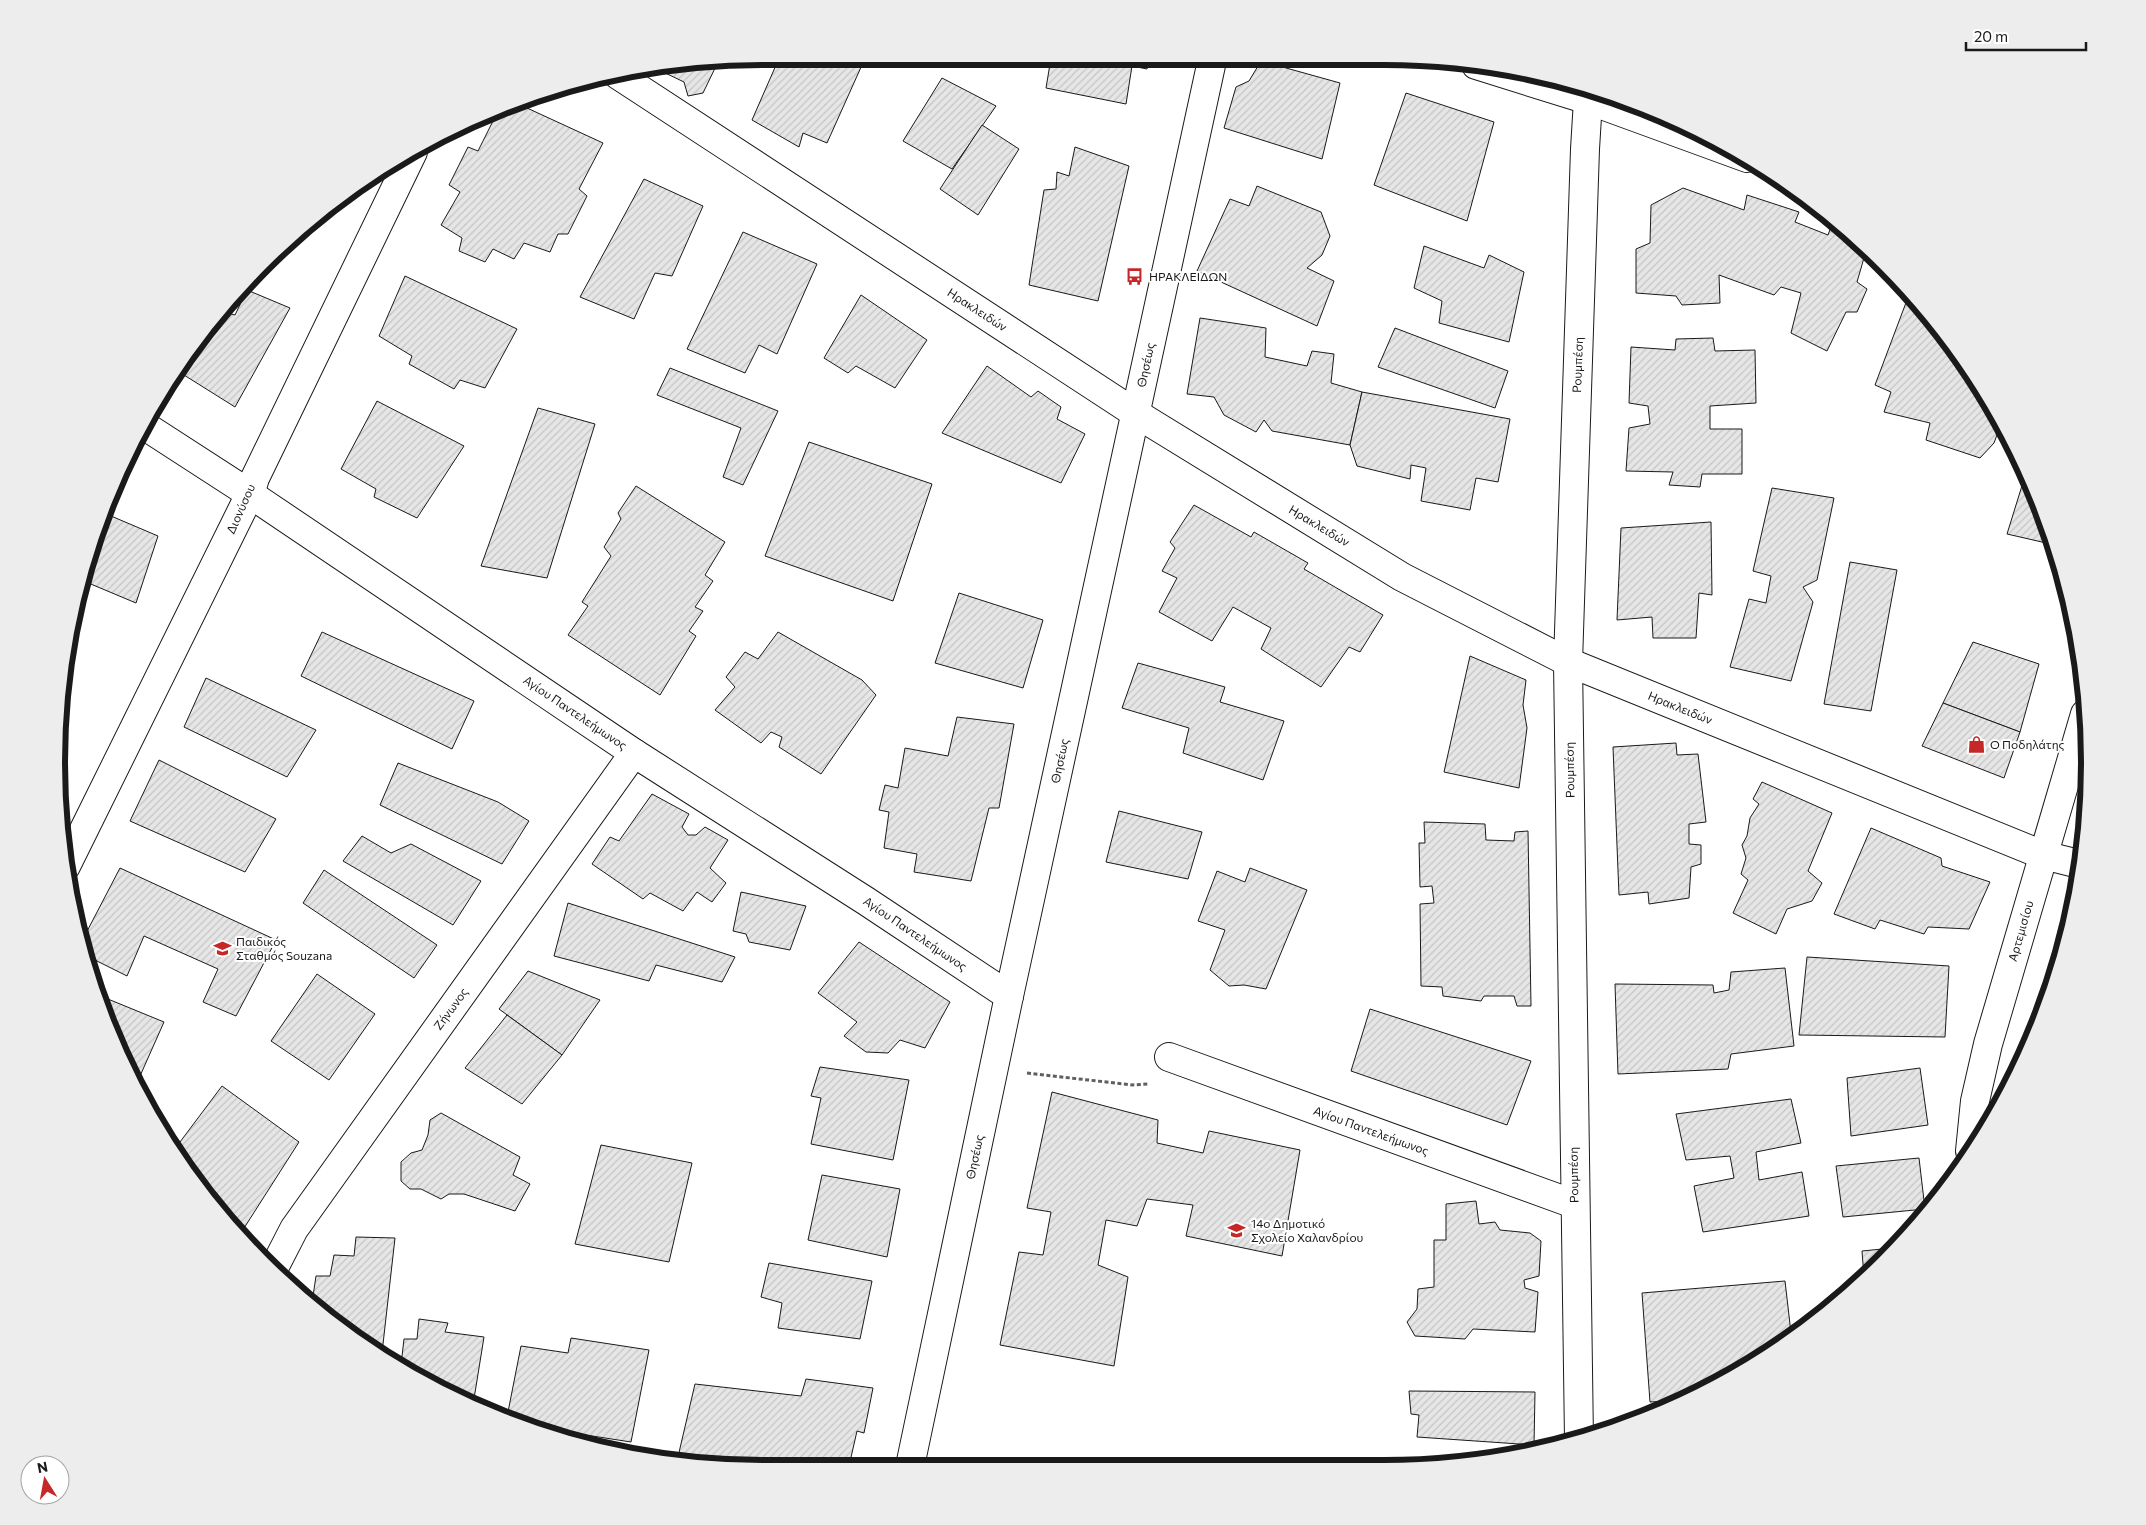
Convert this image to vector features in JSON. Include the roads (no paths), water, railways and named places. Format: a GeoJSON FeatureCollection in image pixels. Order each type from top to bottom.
{"type":"FeatureCollection","features":[{"type":"Feature","properties":{"kind":"street","name":"Θησέως"},"geometry":{"type":"LineString","coordinates":[[911,1460],[1008,996],[1211,65]]}},
{"type":"Feature","properties":{"kind":"street","name":"Ηρακλειδών"},"geometry":{"type":"LineString","coordinates":[[624,79],[1135,413],[1402,577],[1568,662],[2043,855],[2074,863]]}},
{"type":"Feature","properties":{"kind":"street"},"geometry":{"type":"LineString","coordinates":[[1558,88],[1571,91]]}},
{"type":"Feature","properties":{"kind":"street","name":"Ρουμπέση"},"geometry":{"type":"LineString","coordinates":[[1579,1432],[1574,1204],[1568,662],[1589,96]]}},
{"type":"Feature","properties":{"kind":"street"},"geometry":{"type":"LineString","coordinates":[[1593,98],[1682,133]]}},
{"type":"Feature","properties":{"kind":"street","name":"Διονύσου"},"geometry":{"type":"LineString","coordinates":[[71,855],[250,494],[255,478],[408,162]]}},
{"type":"Feature","properties":{"kind":"street","name":"Αγίου Παντελεήμωνος"},"geometry":{"type":"LineString","coordinates":[[150,429],[250,494],[634,753],[866,901],[1008,996]]}},
{"type":"Feature","properties":{"kind":"street","name":"Αρτεμισίου"},"geometry":{"type":"LineString","coordinates":[[1971,1137],[1975,1101],[1988,1044],[2080,730]]}},
{"type":"Feature","properties":{"kind":"street","name":"Ζήνωνος"},"geometry":{"type":"LineString","coordinates":[[277,1263],[294,1229],[634,753]]}},
{"type":"Feature","properties":{"kind":"street","name":"Αγίου Παντελεήμωνος"},"geometry":{"type":"LineString","coordinates":[[1169,1057],[1574,1204]]}},
{"type":"Feature","properties":{"kind":"place","name":"ΗΡΑΚΛΕΙΔΩΝ"},"geometry":{"type":"Point","coordinates":[1135,277]}},
{"type":"Feature","properties":{"kind":"place","name":"Ο Ποδηλάτης"},"geometry":{"type":"Point","coordinates":[1976,745]}},
{"type":"Feature","properties":{"kind":"place","name":"Παιδικός Σταθμός Souzana"},"geometry":{"type":"Point","coordinates":[222,949]}},
{"type":"Feature","properties":{"kind":"place","name":"14ο Δημοτικό Σχολείο Χαλανδρίου"},"geometry":{"type":"Point","coordinates":[1237,1231]}}]}
